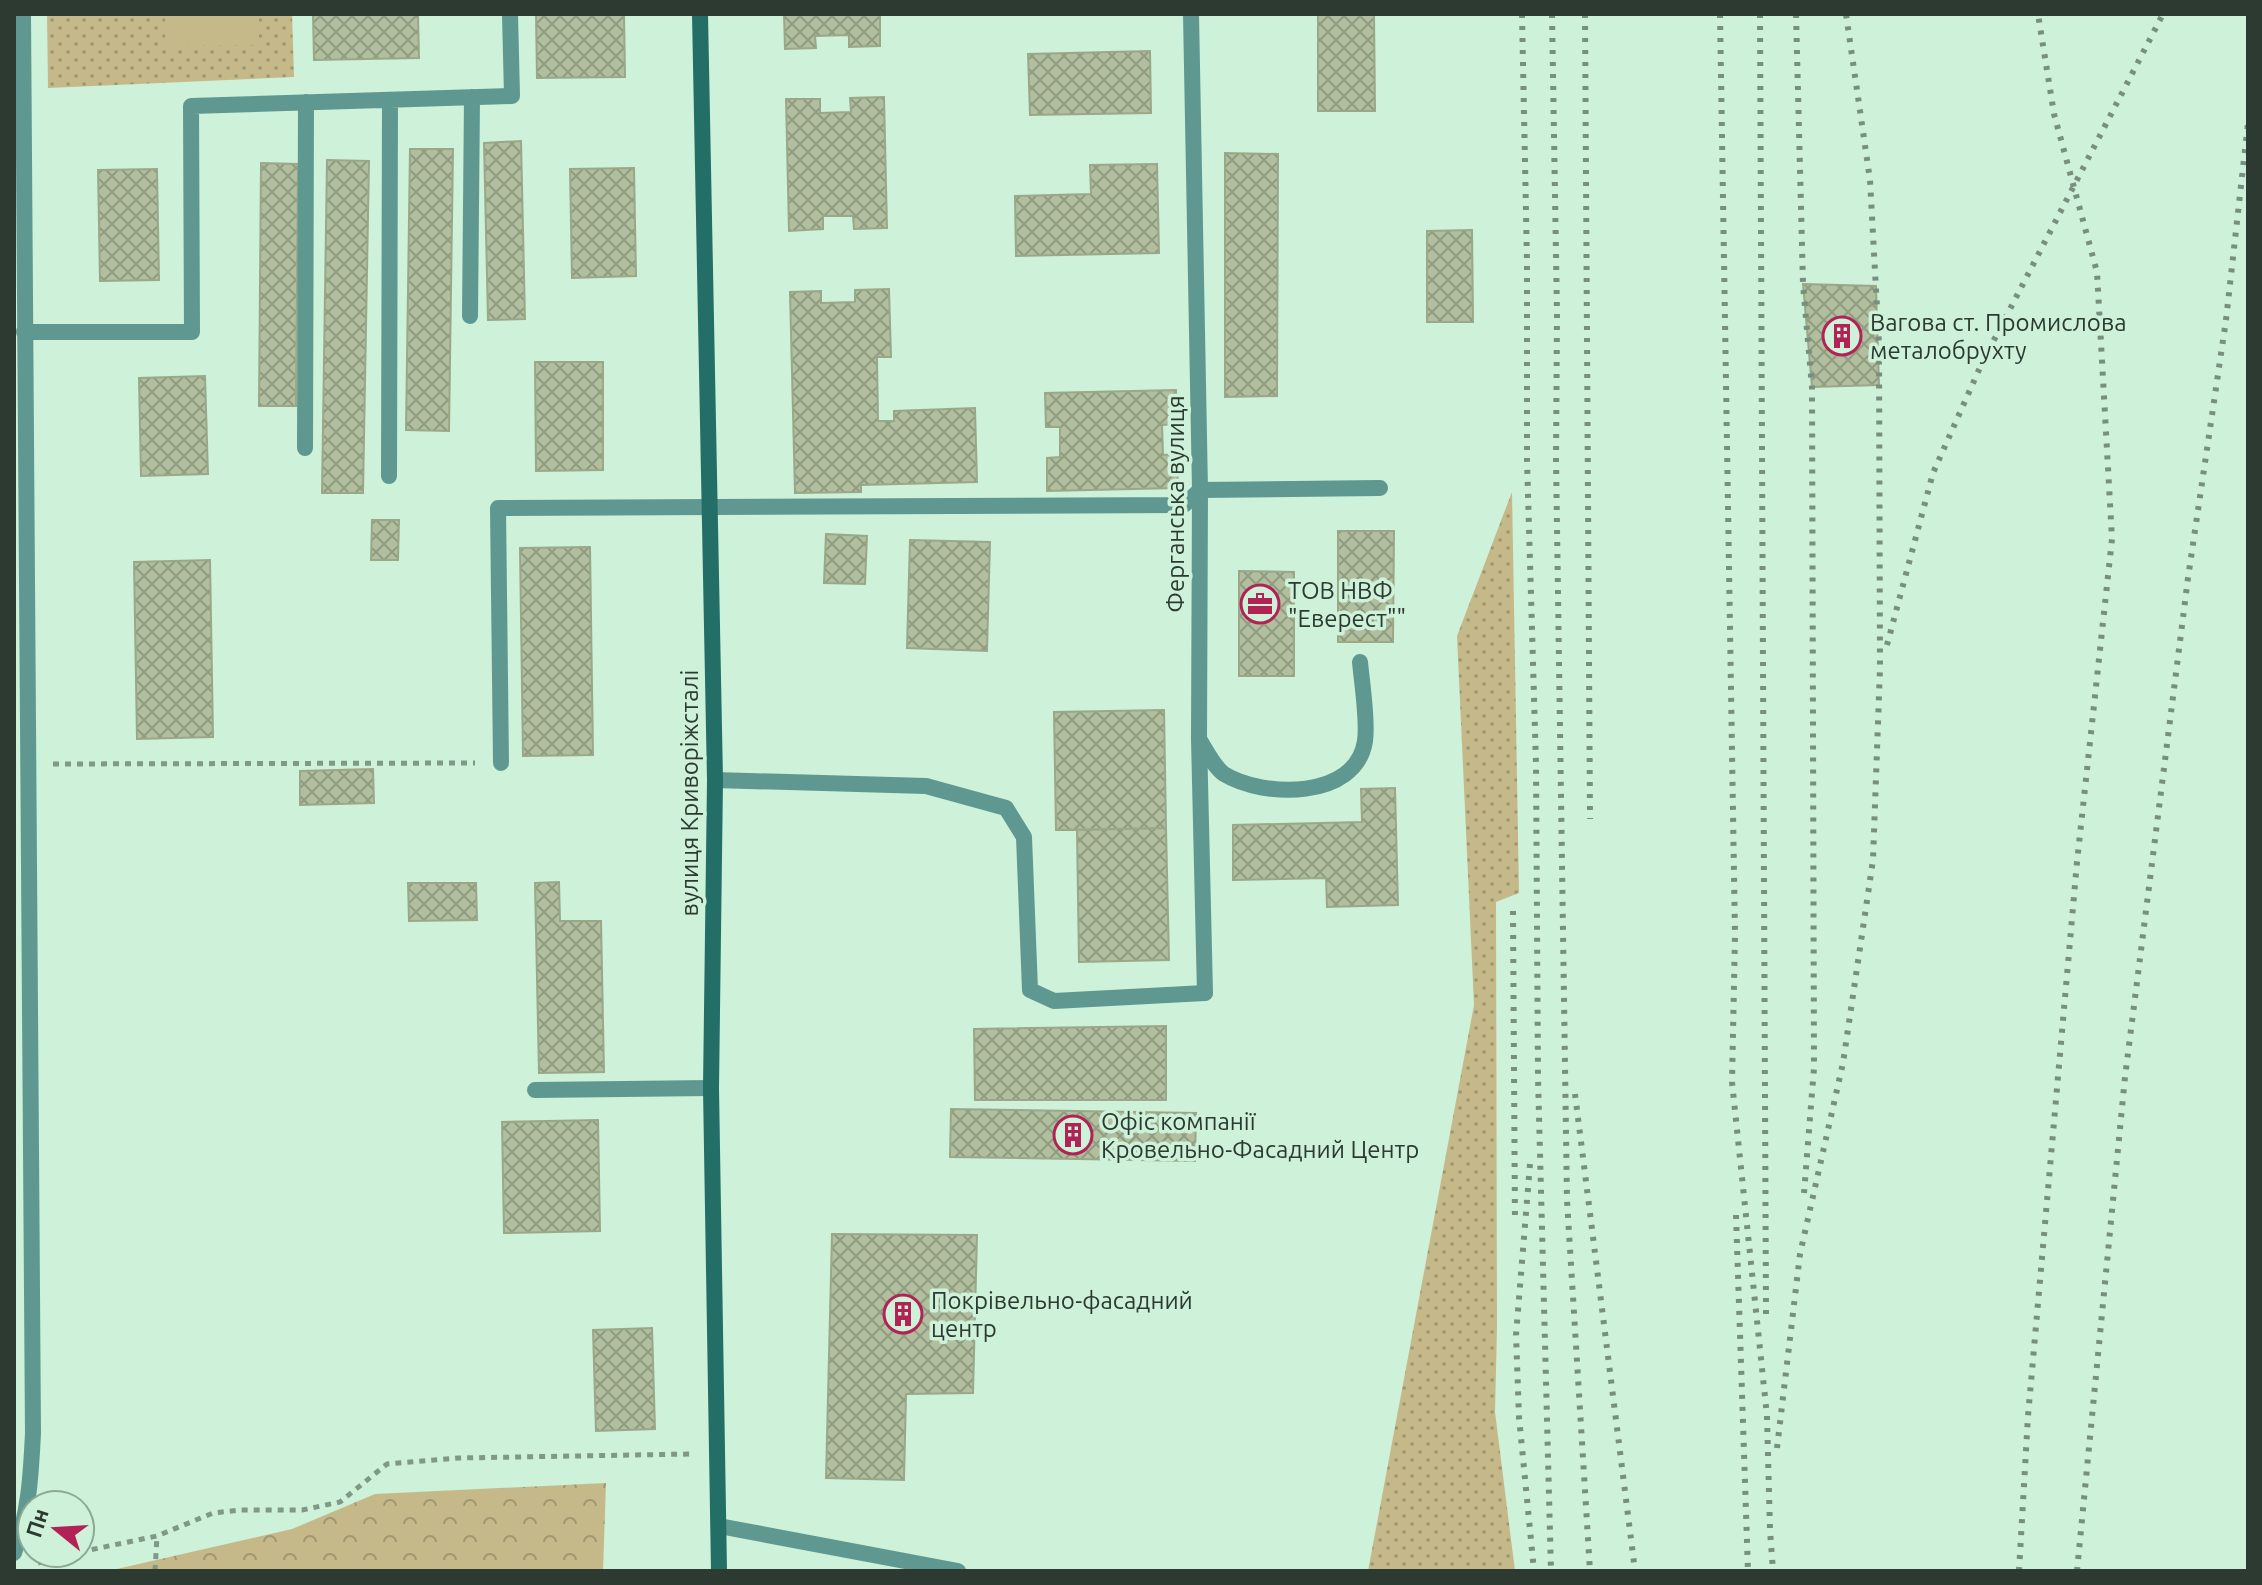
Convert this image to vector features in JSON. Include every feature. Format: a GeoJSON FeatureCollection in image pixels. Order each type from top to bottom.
{"type":"FeatureCollection","features":[{"type":"Feature","properties":{"kind":"main road","name":"вулиця Криворіжсталі"},"geometry":{"type":"LineString","coordinates":[[700,14],[715,780],[711,1088],[719,1571]]}},
{"type":"Feature","properties":{"kind":"street"},"geometry":{"type":"LineString","coordinates":[[14,1553],[21,1536],[29,1492],[33,1433],[23,14]]}},
{"type":"Feature","properties":{"kind":"street"},"geometry":{"type":"LineString","coordinates":[[24,332],[192,332],[191,106],[512,96],[510,14]]}},
{"type":"Feature","properties":{"kind":"street","name":"Ферганська вулиця"},"geometry":{"type":"LineString","coordinates":[[715,780],[926,786],[1006,808],[1024,837],[1030,990],[1054,1001],[1205,993],[1191,14]]}},
{"type":"Feature","properties":{"kind":"street"},"geometry":{"type":"LineString","coordinates":[[470,316],[472,97]]}},
{"type":"Feature","properties":{"kind":"street"},"geometry":{"type":"LineString","coordinates":[[389,476],[390,100]]}},
{"type":"Feature","properties":{"kind":"street"},"geometry":{"type":"LineString","coordinates":[[305,448],[306,102]]}},
{"type":"Feature","properties":{"kind":"street"},"geometry":{"type":"LineString","coordinates":[[501,763],[498,508],[1184,505],[1200,490],[1380,488]]}},
{"type":"Feature","properties":{"kind":"street"},"geometry":{"type":"LineString","coordinates":[[1199,739],[1220,771],[1239,781],[1263,789],[1286,791],[1319,786],[1343,774],[1356,763],[1365,742],[1360,662]]}},
{"type":"Feature","properties":{"kind":"street"},"geometry":{"type":"LineString","coordinates":[[535,1090],[711,1088]]}},
{"type":"Feature","properties":{"kind":"street"},"geometry":{"type":"LineString","coordinates":[[719,1526],[958,1571]]}},
{"type":"Feature","properties":{"kind":"path"},"geometry":{"type":"LineString","coordinates":[[28,764],[501,763]]}},
{"type":"Feature","properties":{"kind":"path"},"geometry":{"type":"LineString","coordinates":[[96,1548],[157,1536],[213,1513],[302,1510],[340,1502],[387,1464],[458,1458],[717,1453]]}},
{"type":"Feature","properties":{"kind":"path"},"geometry":{"type":"LineString","coordinates":[[155,1571],[157,1536]]}},
{"type":"Feature","properties":{"kind":"green space"},"geometry":{"type":"Polygon","coordinates":[[[47,14],[292,14],[294,77],[48,88],[47,14]]]}},
{"type":"Feature","properties":{"kind":"green space"},"geometry":{"type":"Polygon","coordinates":[[[165,14],[259,14],[259,45],[165,46],[165,14]]]}},
{"type":"Feature","properties":{"kind":"green space"},"geometry":{"type":"Polygon","coordinates":[[[1512,492],[1519,893],[1496,902],[1495,1412],[1515,1571],[1368,1571],[1474,1005],[1457,636],[1512,492]]]}},
{"type":"Feature","properties":{"kind":"green space"},"geometry":{"type":"Polygon","coordinates":[[[606,1483],[603,1571],[108,1571],[292,1529],[375,1494],[606,1483]]]}},
{"type":"Feature","properties":{"kind":"building"},"geometry":{"type":"Polygon","coordinates":[[[313,14],[418,14],[419,58],[314,60],[313,14]]]}},
{"type":"Feature","properties":{"kind":"building"},"geometry":{"type":"Polygon","coordinates":[[[536,14],[624,14],[625,77],[537,78],[536,14]]]}},
{"type":"Feature","properties":{"kind":"building"},"geometry":{"type":"Polygon","coordinates":[[[784,14],[880,14],[880,46],[849,47],[849,35],[815,36],[816,48],[785,49],[784,14]]]}},
{"type":"Feature","properties":{"kind":"building"},"geometry":{"type":"Polygon","coordinates":[[[1318,14],[1374,14],[1375,111],[1318,111],[1318,14]]]}},
{"type":"Feature","properties":{"kind":"building"},"geometry":{"type":"Polygon","coordinates":[[[1150,51],[1151,113],[1030,115],[1028,54],[1150,51]]]}},
{"type":"Feature","properties":{"kind":"building"},"geometry":{"type":"Polygon","coordinates":[[[884,97],[887,228],[854,229],[853,216],[823,216],[823,229],[789,231],[786,99],[820,99],[820,113],[851,112],[850,98],[884,97]]]}},
{"type":"Feature","properties":{"kind":"building"},"geometry":{"type":"Polygon","coordinates":[[[521,141],[525,319],[488,320],[484,143],[521,141]]]}},
{"type":"Feature","properties":{"kind":"building"},"geometry":{"type":"Polygon","coordinates":[[[410,149],[453,149],[449,431],[406,430],[410,149]]]}},
{"type":"Feature","properties":{"kind":"building"},"geometry":{"type":"Polygon","coordinates":[[[1225,153],[1278,154],[1277,396],[1225,397],[1225,153]]]}},
{"type":"Feature","properties":{"kind":"building"},"geometry":{"type":"Polygon","coordinates":[[[327,160],[369,161],[363,493],[322,493],[327,160]]]}},
{"type":"Feature","properties":{"kind":"building"},"geometry":{"type":"Polygon","coordinates":[[[261,163],[298,164],[296,406],[259,406],[261,163]]]}},
{"type":"Feature","properties":{"kind":"building"},"geometry":{"type":"Polygon","coordinates":[[[1157,164],[1159,253],[1016,256],[1015,196],[1091,194],[1090,165],[1157,164]]]}},
{"type":"Feature","properties":{"kind":"building"},"geometry":{"type":"Polygon","coordinates":[[[634,168],[636,276],[572,278],[570,169],[634,168]]]}},
{"type":"Feature","properties":{"kind":"building"},"geometry":{"type":"Polygon","coordinates":[[[157,169],[159,280],[100,281],[98,170],[157,169]]]}},
{"type":"Feature","properties":{"kind":"building"},"geometry":{"type":"Polygon","coordinates":[[[1472,230],[1473,322],[1427,322],[1427,231],[1472,230]]]}},
{"type":"Feature","properties":{"kind":"building","name":"Вагова ст. Промислова металобрухту"},"geometry":{"type":"Polygon","coordinates":[[[1803,284],[1876,286],[1879,385],[1812,387],[1803,284]]]}},
{"type":"Feature","properties":{"kind":"building"},"geometry":{"type":"Polygon","coordinates":[[[889,289],[891,357],[877,357],[878,421],[894,421],[894,411],[975,408],[977,482],[861,485],[861,492],[795,493],[790,292],[821,291],[821,303],[855,302],[855,290],[889,289]]]}},
{"type":"Feature","properties":{"kind":"building"},"geometry":{"type":"Polygon","coordinates":[[[535,362],[603,362],[603,470],[536,471],[535,362]]]}},
{"type":"Feature","properties":{"kind":"building"},"geometry":{"type":"Polygon","coordinates":[[[205,376],[208,474],[141,476],[139,378],[205,376]]]}},
{"type":"Feature","properties":{"kind":"building"},"geometry":{"type":"Polygon","coordinates":[[[1176,390],[1177,424],[1162,425],[1163,455],[1177,454],[1178,488],[1047,491],[1047,458],[1060,457],[1060,427],[1046,427],[1045,393],[1176,390]]]}},
{"type":"Feature","properties":{"kind":"building"},"geometry":{"type":"Polygon","coordinates":[[[372,520],[399,520],[398,560],[371,560],[372,520]]]}},
{"type":"Feature","properties":{"kind":"building"},"geometry":{"type":"Polygon","coordinates":[[[1338,531],[1394,531],[1393,642],[1338,642],[1338,531]]]}},
{"type":"Feature","properties":{"kind":"building"},"geometry":{"type":"Polygon","coordinates":[[[826,534],[867,536],[865,584],[824,583],[826,534]]]}},
{"type":"Feature","properties":{"kind":"building"},"geometry":{"type":"Polygon","coordinates":[[[910,540],[990,542],[987,651],[907,648],[910,540]]]}},
{"type":"Feature","properties":{"kind":"building"},"geometry":{"type":"Polygon","coordinates":[[[590,547],[593,755],[523,756],[520,548],[590,547]]]}},
{"type":"Feature","properties":{"kind":"building"},"geometry":{"type":"Polygon","coordinates":[[[210,560],[213,737],[137,739],[134,562],[210,560]]]}},
{"type":"Feature","properties":{"kind":"building"},"geometry":{"type":"Polygon","coordinates":[[[1239,571],[1294,572],[1294,676],[1239,676],[1239,571]]]}},
{"type":"Feature","properties":{"kind":"building"},"geometry":{"type":"Polygon","coordinates":[[[1164,710],[1166,828],[1056,830],[1054,712],[1164,710]]]}},
{"type":"Feature","properties":{"kind":"building"},"geometry":{"type":"Polygon","coordinates":[[[373,769],[374,803],[300,805],[300,771],[373,769]]]}},
{"type":"Feature","properties":{"kind":"building"},"geometry":{"type":"Polygon","coordinates":[[[1395,788],[1398,905],[1327,907],[1326,878],[1233,880],[1233,825],[1362,822],[1361,789],[1395,788]]]}},
{"type":"Feature","properties":{"kind":"building"},"geometry":{"type":"Polygon","coordinates":[[[1166,828],[1169,960],[1079,962],[1077,830],[1166,828]]]}},
{"type":"Feature","properties":{"kind":"building"},"geometry":{"type":"Polygon","coordinates":[[[559,882],[560,921],[601,921],[604,1072],[539,1073],[535,883],[559,882]]]}},
{"type":"Feature","properties":{"kind":"building"},"geometry":{"type":"Polygon","coordinates":[[[408,883],[476,883],[477,920],[409,921],[408,883]]]}},
{"type":"Feature","properties":{"kind":"building"},"geometry":{"type":"Polygon","coordinates":[[[1166,1026],[1166,1100],[975,1100],[974,1029],[1166,1026]]]}},
{"type":"Feature","properties":{"kind":"building","name":"Офіс компанії Кровельно-Фасадний Центр"},"geometry":{"type":"Polygon","coordinates":[[[951,1109],[1196,1113],[1195,1161],[950,1157],[951,1109]]]}},
{"type":"Feature","properties":{"kind":"building"},"geometry":{"type":"Polygon","coordinates":[[[598,1120],[600,1231],[504,1233],[502,1122],[598,1120]]]}},
{"type":"Feature","properties":{"kind":"building","name":"Покрівельно-фасадний центр"},"geometry":{"type":"Polygon","coordinates":[[[832,1234],[977,1235],[973,1393],[906,1394],[904,1480],[826,1478],[832,1234]]]}},
{"type":"Feature","properties":{"kind":"building"},"geometry":{"type":"Polygon","coordinates":[[[652,1328],[655,1429],[596,1431],[593,1330],[652,1328]]]}},
{"type":"Feature","properties":{"kind":"railway"},"geometry":{"type":"LineString","coordinates":[[1522,14],[1527,460],[1536,764],[1538,1077],[1551,1571]]}},
{"type":"Feature","properties":{"kind":"railway"},"geometry":{"type":"LineString","coordinates":[[1552,14],[1567,1200],[1590,1571]]}},
{"type":"Feature","properties":{"kind":"railway"},"geometry":{"type":"LineString","coordinates":[[1585,14],[1590,819]]}},
{"type":"Feature","properties":{"kind":"railway"},"geometry":{"type":"LineString","coordinates":[[1720,14],[1735,935],[1732,1082],[1767,1416],[1773,1571]]}},
{"type":"Feature","properties":{"kind":"railway"},"geometry":{"type":"LineString","coordinates":[[1760,14],[1766,1314]]}},
{"type":"Feature","properties":{"kind":"railway"},"geometry":{"type":"LineString","coordinates":[[1796,14],[1803,284],[1812,387],[1814,1068],[1804,1193]]}},
{"type":"Feature","properties":{"kind":"railway"},"geometry":{"type":"LineString","coordinates":[[1777,1448],[1800,1254],[1843,1063],[1873,860],[1880,668],[1879,344],[1870,180],[1846,14]]}},
{"type":"Feature","properties":{"kind":"railway"},"geometry":{"type":"LineString","coordinates":[[2019,1571],[2028,1416],[2077,862],[2112,539],[2097,272],[2054,114],[2038,14]]}},
{"type":"Feature","properties":{"kind":"railway"},"geometry":{"type":"LineString","coordinates":[[1887,645],[1933,473],[1982,363],[2163,14]]}},
{"type":"Feature","properties":{"kind":"railway"},"geometry":{"type":"LineString","coordinates":[[2077,1571],[2125,1077],[2188,578],[2226,320],[2248,123]]}},
{"type":"Feature","properties":{"kind":"railway"},"geometry":{"type":"LineString","coordinates":[[1513,911],[1515,1223]]}},
{"type":"Feature","properties":{"kind":"railway"},"geometry":{"type":"LineString","coordinates":[[1575,1094],[1635,1571]]}},
{"type":"Feature","properties":{"kind":"railway"},"geometry":{"type":"LineString","coordinates":[[1530,1164],[1516,1335],[1519,1417],[1534,1571]]}},
{"type":"Feature","properties":{"kind":"railway"},"geometry":{"type":"LineString","coordinates":[[1736,1215],[1748,1571]]}},
{"type":"Feature","properties":{"kind":"place","name":"Вагова ст. Промислова металобрухту"},"geometry":{"type":"Point","coordinates":[1842,336]}},
{"type":"Feature","properties":{"kind":"place","name":"ТОВ НВФ \"Еверест\"\""},"geometry":{"type":"Point","coordinates":[1260,604]}},
{"type":"Feature","properties":{"kind":"place","name":"Офіс компанії Кровельно-Фасадний Центр"},"geometry":{"type":"Point","coordinates":[1073,1135]}},
{"type":"Feature","properties":{"kind":"place","name":"Покрівельно-фасадний центр"},"geometry":{"type":"Point","coordinates":[903,1314]}}]}
